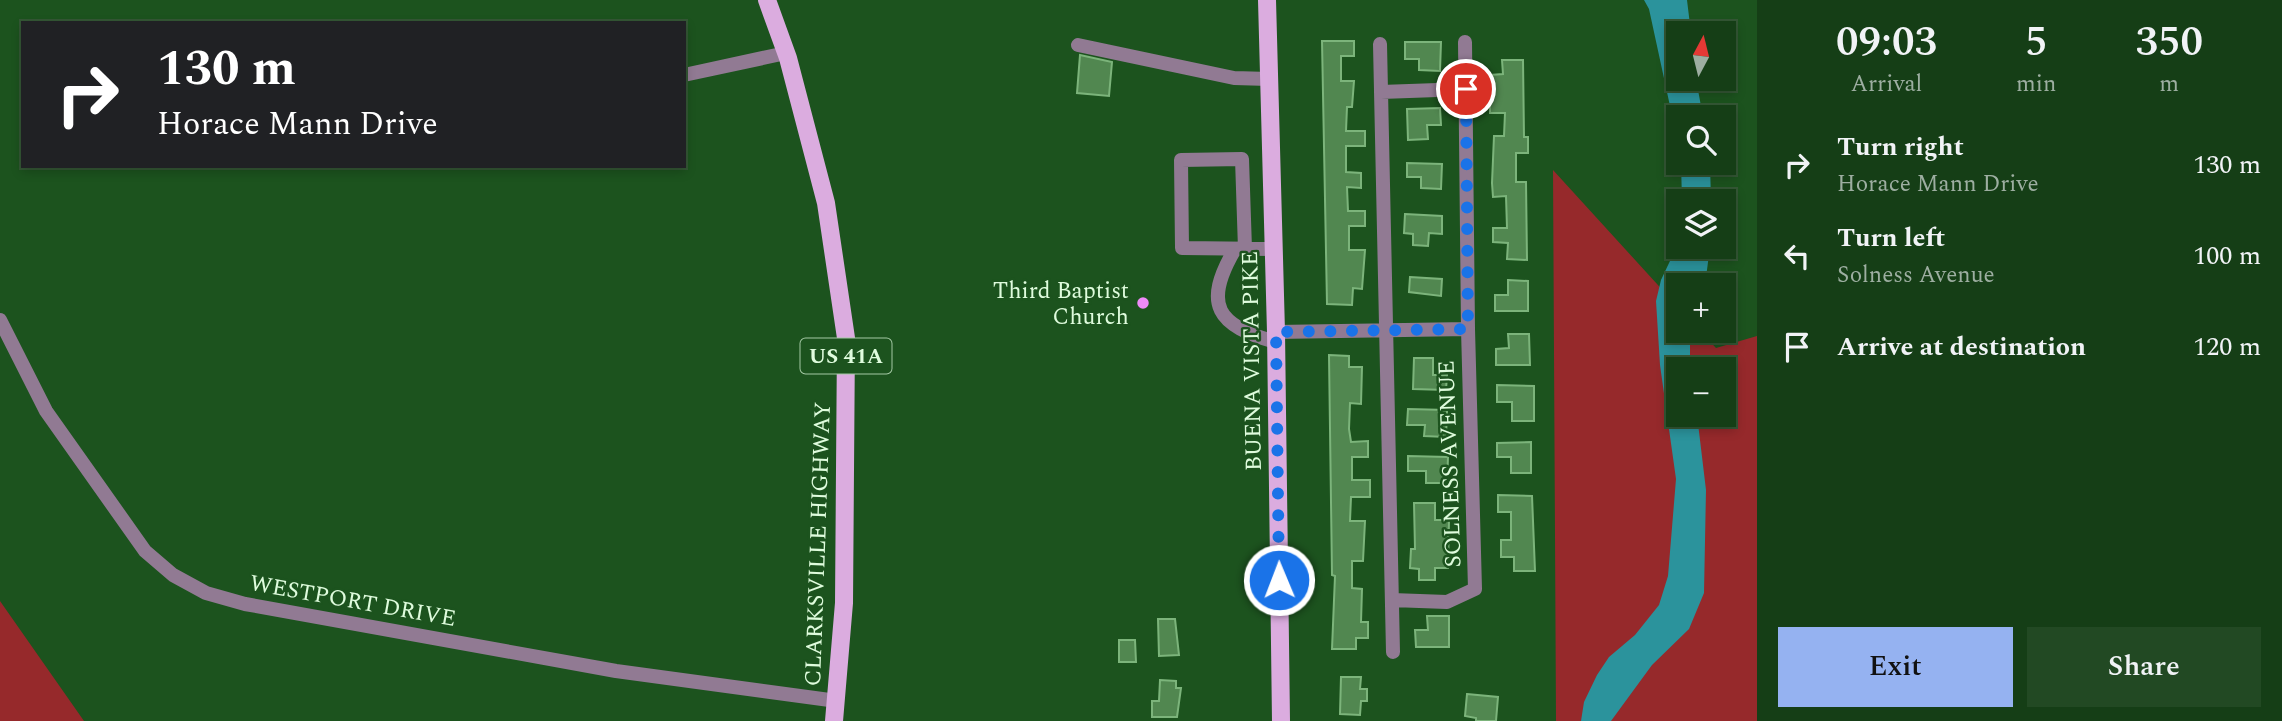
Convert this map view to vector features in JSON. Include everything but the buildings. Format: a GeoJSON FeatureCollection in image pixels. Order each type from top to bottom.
{"type":"FeatureCollection","features":[{"type":"Feature","properties":{"kind":"main road","name":"CLARKSVILLE HIGHWAY"},"geometry":{"type":"LineString","coordinates":[[767,0],[786,53],[826,202],[846,338],[844,603],[834,721]]}},
{"type":"Feature","properties":{"kind":"main road","name":"BUENA VISTA PIKE"},"geometry":{"type":"LineString","coordinates":[[1267,0],[1276,337],[1281,721]]}},
{"type":"Feature","properties":{"kind":"street","name":"SOLNESS AVENUE"},"geometry":{"type":"LineString","coordinates":[[1392,600],[1447,602],[1475,589],[1468,329],[1465,43]]}},
{"type":"Feature","properties":{"kind":"street"},"geometry":{"type":"LineString","coordinates":[[1380,44],[1393,652]]}},
{"type":"Feature","properties":{"kind":"street"},"geometry":{"type":"LineString","coordinates":[[1078,45],[1234,78],[1269,79]]}},
{"type":"Feature","properties":{"kind":"street"},"geometry":{"type":"LineString","coordinates":[[686,75],[786,53]]}},
{"type":"Feature","properties":{"kind":"street"},"geometry":{"type":"LineString","coordinates":[[1381,92],[1466,89]]}},
{"type":"Feature","properties":{"kind":"street"},"geometry":{"type":"LineString","coordinates":[[1274,249],[1240,249],[1182,248],[1181,160],[1242,159],[1240,249],[1216,290],[1218,309],[1235,327],[1276,337],[1387,330],[1468,329]]}},
{"type":"Feature","properties":{"kind":"street","name":"WESTPORT DRIVE"},"geometry":{"type":"LineString","coordinates":[[0,320],[47,411],[145,551],[173,575],[208,594],[245,604],[616,671],[837,701]]}},
{"type":"Feature","properties":{"kind":"shaded area"},"geometry":{"type":"Polygon","coordinates":[[[1553,170],[1666,294],[1666,343],[1711,343],[1716,348],[1757,336],[1757,721],[1556,721],[1553,170]]]}},
{"type":"Feature","properties":{"kind":"shaded area"},"geometry":{"type":"Polygon","coordinates":[[[0,601],[84,721],[0,721],[0,601]]]}},
{"type":"Feature","properties":{"kind":"water"},"geometry":{"type":"Polygon","coordinates":[[[1644,0],[1687,0],[1690,21],[1666,21],[1666,88],[1649,9],[1644,0]]]}},
{"type":"Feature","properties":{"kind":"water"},"geometry":{"type":"Polygon","coordinates":[[[1667,91],[1698,91],[1701,105],[1670,105],[1667,91]]]}},
{"type":"Feature","properties":{"kind":"water"},"geometry":{"type":"Polygon","coordinates":[[[1681,175],[1710,175],[1711,189],[1682,189],[1681,175]]]}},
{"type":"Feature","properties":{"kind":"water"},"geometry":{"type":"Polygon","coordinates":[[[1671,259],[1708,259],[1707,273],[1666,273],[1666,343],[1690,343],[1690,357],[1666,357],[1666,408],[1656,301],[1661,280],[1671,259]]]}},
{"type":"Feature","properties":{"kind":"water"},"geometry":{"type":"Polygon","coordinates":[[[1669,427],[1698,427],[1706,490],[1704,593],[1689,629],[1652,665],[1611,721],[1581,721],[1584,702],[1609,657],[1635,635],[1659,605],[1668,576],[1676,479],[1669,427]]]}},
{"type":"Feature","properties":{"kind":"place","name":"Third Baptist Church"},"geometry":{"type":"Point","coordinates":[1143,303]}},
{"type":"Feature","properties":{"kind":"route"},"geometry":{"type":"LineString","coordinates":[[1279,580],[1276,332],[1468,329],[1466,89]]}}]}
